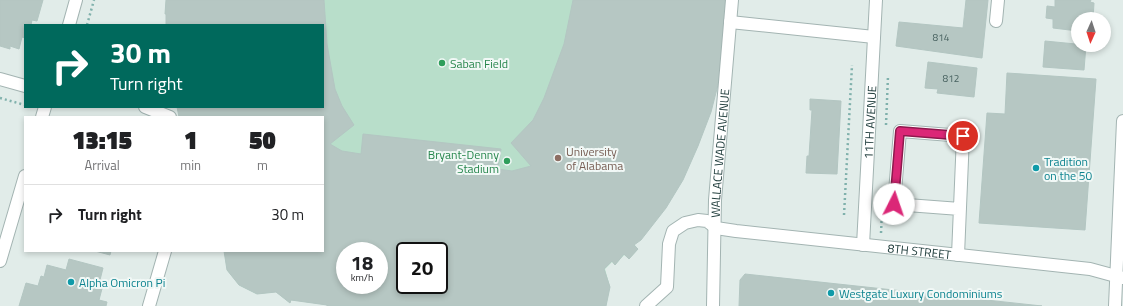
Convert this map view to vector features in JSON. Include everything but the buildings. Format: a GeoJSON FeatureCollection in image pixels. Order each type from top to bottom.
{"type":"FeatureCollection","features":[{"type":"Feature","properties":{"kind":"street"},"geometry":{"type":"LineString","coordinates":[[69,24],[76,0]]}},
{"type":"Feature","properties":{"kind":"street","name":"WALLACE WADE AVENUE"},"geometry":{"type":"LineString","coordinates":[[712,306],[716,228],[715,201],[732,0]]}},
{"type":"Feature","properties":{"kind":"street","name":"11TH AVENUE"},"geometry":{"type":"LineString","coordinates":[[863,245],[876,0]]}},
{"type":"Feature","properties":{"kind":"street"},"geometry":{"type":"LineString","coordinates":[[996,21],[998,0]]}},
{"type":"Feature","properties":{"kind":"street"},"geometry":{"type":"LineString","coordinates":[[730,22],[874,37]]}},
{"type":"Feature","properties":{"kind":"street"},"geometry":{"type":"LineString","coordinates":[[0,79],[24,86]]}},
{"type":"Feature","properties":{"kind":"street"},"geometry":{"type":"LineString","coordinates":[[148,108],[168,116]]}},
{"type":"Feature","properties":{"kind":"street"},"geometry":{"type":"LineString","coordinates":[[1115,306],[1120,278],[1123,121]]}},
{"type":"Feature","properties":{"kind":"street"},"geometry":{"type":"LineString","coordinates":[[958,255],[960,209],[963,136],[900,131],[894,204],[960,209]]}},
{"type":"Feature","properties":{"kind":"street"},"geometry":{"type":"LineString","coordinates":[[0,261],[24,179]]}},
{"type":"Feature","properties":{"kind":"street","name":"8TH STREET"},"geometry":{"type":"LineString","coordinates":[[646,306],[667,287],[670,244],[673,231],[685,223],[698,220],[707,221],[716,228],[1090,269],[1120,278]]}},
{"type":"Feature","properties":{"kind":"street"},"geometry":{"type":"LineString","coordinates":[[149,306],[165,252]]}},
{"type":"Feature","properties":{"kind":"path"},"geometry":{"type":"LineString","coordinates":[[87,24],[94,0]]}},
{"type":"Feature","properties":{"kind":"path"},"geometry":{"type":"LineString","coordinates":[[844,215],[852,65]]}},
{"type":"Feature","properties":{"kind":"path"},"geometry":{"type":"LineString","coordinates":[[886,132],[888,69]]}},
{"type":"Feature","properties":{"kind":"path"},"geometry":{"type":"LineString","coordinates":[[0,98],[24,105]]}},
{"type":"Feature","properties":{"kind":"path"},"geometry":{"type":"LineString","coordinates":[[880,246],[882,211]]}},
{"type":"Feature","properties":{"kind":"green space","name":"Bryant-Denny Stadium"},"geometry":{"type":"Polygon","coordinates":[[[166,0],[731,0],[719,76],[698,146],[634,244],[638,249],[629,259],[624,255],[615,265],[612,262],[605,269],[610,287],[606,306],[327,306],[291,300],[290,303],[276,292],[257,294],[239,285],[227,270],[224,252],[324,252],[324,116],[179,116],[177,108],[324,108],[324,24],[165,14],[166,0]]]}},
{"type":"Feature","properties":{"kind":"place","name":"Saban Field"},"geometry":{"type":"Point","coordinates":[442,63]}},
{"type":"Feature","properties":{"kind":"place","name":"University of Alabama"},"geometry":{"type":"Point","coordinates":[558,158]}},
{"type":"Feature","properties":{"kind":"place","name":"Bryant-Denny Stadium"},"geometry":{"type":"Point","coordinates":[507,161]}},
{"type":"Feature","properties":{"kind":"place","name":"Tradition on the 50"},"geometry":{"type":"Point","coordinates":[1036,168]}},
{"type":"Feature","properties":{"kind":"place","name":"Alpha Omicron Pi"},"geometry":{"type":"Point","coordinates":[71,282]}},
{"type":"Feature","properties":{"kind":"place","name":"Westgate Luxury Condominiums"},"geometry":{"type":"Point","coordinates":[831,293]}},
{"type":"Feature","properties":{"kind":"route"},"geometry":{"type":"LineString","coordinates":[[894,204],[900,131],[963,136]]}}]}
